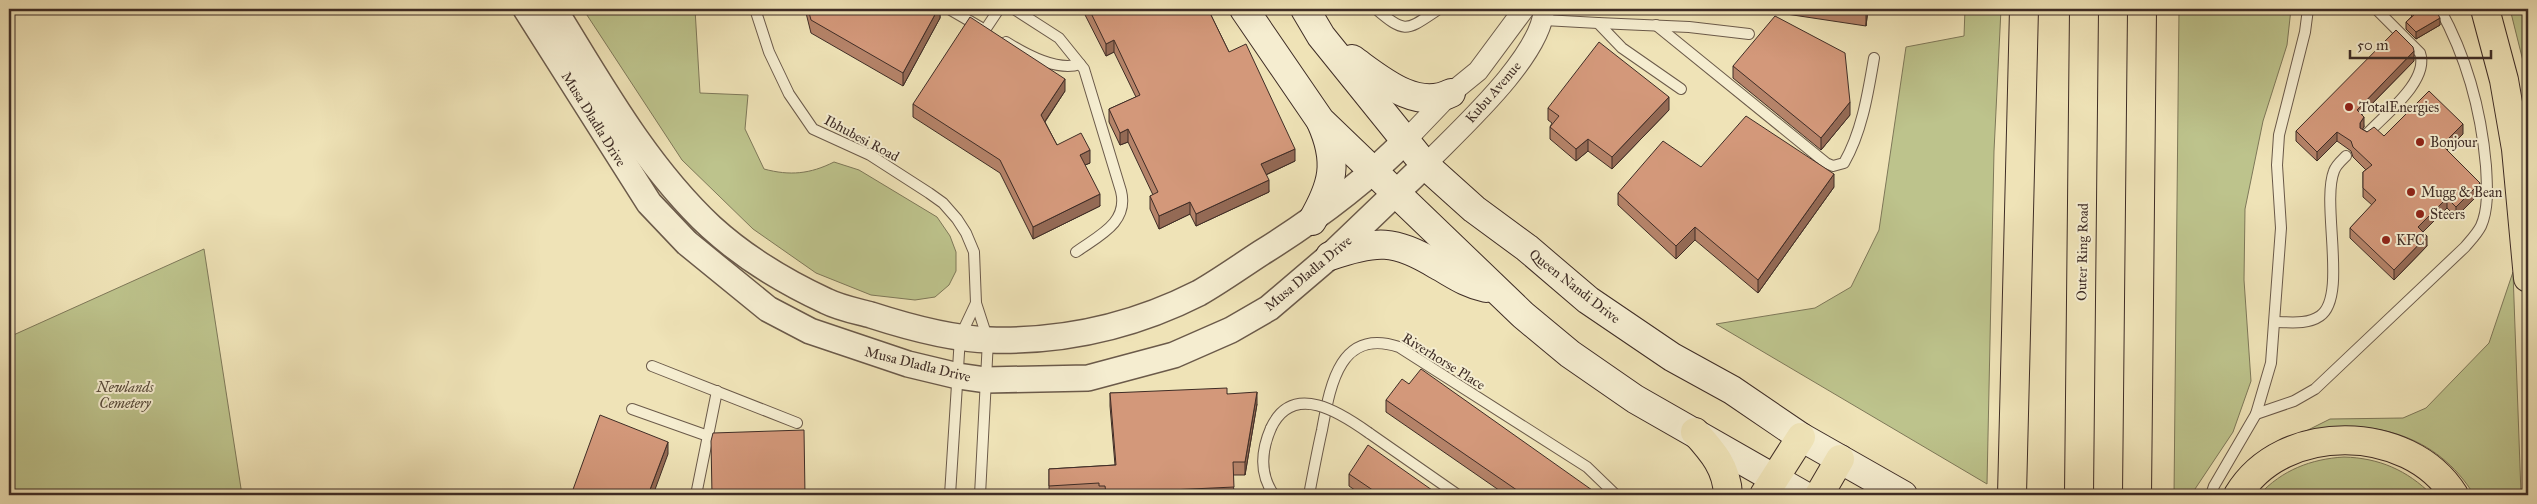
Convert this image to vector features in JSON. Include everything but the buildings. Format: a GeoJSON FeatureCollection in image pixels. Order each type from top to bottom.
{"type":"FeatureCollection","features":[{"type":"Feature","properties":{"kind":"highway"},"geometry":{"type":"LineString","coordinates":[[2012,495],[2024,9]]}},
{"type":"Feature","properties":{"kind":"highway","name":"Outer Ring Road"},"geometry":{"type":"LineString","coordinates":[[2079,495],[2084,9]]}},
{"type":"Feature","properties":{"kind":"highway"},"geometry":{"type":"LineString","coordinates":[[2136,495],[2142,9]]}},
{"type":"Feature","properties":{"kind":"highway"},"geometry":{"type":"LineString","coordinates":[[2486,9],[2504,80],[2516,149],[2528,278]]}},
{"type":"Feature","properties":{"kind":"highway"},"geometry":{"type":"LineString","coordinates":[[1695,432],[1715,454],[1724,470],[1728,495]]}},
{"type":"Feature","properties":{"kind":"highway"},"geometry":{"type":"LineString","coordinates":[[1769,488],[1802,437]]}},
{"type":"Feature","properties":{"kind":"highway"},"geometry":{"type":"LineString","coordinates":[[2238,495],[2257,472],[2278,458],[2308,446],[2349,440],[2371,441],[2390,446],[2408,455],[2440,478],[2454,495]]}},
{"type":"Feature","properties":{"kind":"highway"},"geometry":{"type":"LineString","coordinates":[[1819,495],[1840,459]]}},
{"type":"Feature","properties":{"kind":"main road"},"geometry":{"type":"LineString","coordinates":[[1244,9],[1320,120],[1330,141],[1332,172],[1327,195],[1312,221]]}},
{"type":"Feature","properties":{"kind":"main road","name":"Queen Nandi Drive"},"geometry":{"type":"LineString","coordinates":[[1305,9],[1321,36],[1425,165],[1474,209],[1526,248],[1588,300],[1672,356],[1732,390],[1802,437],[1903,495]]}},
{"type":"Feature","properties":{"kind":"main road"},"geometry":{"type":"LineString","coordinates":[[1321,36],[1396,89],[1434,100],[1451,94]]}},
{"type":"Feature","properties":{"kind":"main road"},"geometry":{"type":"LineString","coordinates":[[1320,120],[1494,290],[1570,354],[1635,399],[1695,432],[1769,488],[1803,495]]}},
{"type":"Feature","properties":{"kind":"main road"},"geometry":{"type":"LineString","coordinates":[[1330,256],[1360,246],[1390,244],[1418,253],[1467,284],[1494,290]]}},
{"type":"Feature","properties":{"kind":"street","name":"Musa Dladla Drive"},"geometry":{"type":"LineString","coordinates":[[526,9],[649,204],[687,243],[768,309],[810,331],[908,364],[958,376],[986,380],[1088,378],[1174,355],[1231,330],[1269,308],[1330,256],[1425,165]]}},
{"type":"Feature","properties":{"kind":"street","name":"Musa Dladla Drive"},"geometry":{"type":"LineString","coordinates":[[554,9],[621,118],[665,178],[711,227],[763,268],[827,302],[891,322],[960,337],[988,340],[1042,339],[1100,329],[1140,319],[1199,292],[1312,221],[1374,172],[1406,140]]}},
{"type":"Feature","properties":{"kind":"street","name":"Kubu Avenue"},"geometry":{"type":"LineString","coordinates":[[1406,140],[1451,94],[1478,71],[1524,9]]}},
{"type":"Feature","properties":{"kind":"street","name":"Kubu Avenue"},"geometry":{"type":"LineString","coordinates":[[1425,165],[1490,98],[1518,64],[1544,14]]}},
{"type":"Feature","properties":{"kind":"lane","name":"Ibhubesi Road"},"geometry":{"type":"LineString","coordinates":[[755,9],[769,52],[789,94],[814,129],[870,155],[943,204],[957,218],[974,252],[976,303],[988,340]]}},
{"type":"Feature","properties":{"kind":"lane"},"geometry":{"type":"LineString","coordinates":[[948,9],[1009,44],[1048,62],[1062,66],[1080,64]]}},
{"type":"Feature","properties":{"kind":"lane"},"geometry":{"type":"LineString","coordinates":[[985,30],[999,9]]}},
{"type":"Feature","properties":{"kind":"lane"},"geometry":{"type":"LineString","coordinates":[[1014,9],[1059,38],[1080,64],[1091,90],[1123,204],[1113,225],[1076,252]]}},
{"type":"Feature","properties":{"kind":"lane"},"geometry":{"type":"LineString","coordinates":[[1376,9],[1396,26],[1403,27],[1418,23],[1439,9]]}},
{"type":"Feature","properties":{"kind":"lane"},"geometry":{"type":"LineString","coordinates":[[2211,495],[2214,486],[2256,414],[2271,363],[2281,228],[2277,165],[2278,134],[2305,32],[2308,9]]}},
{"type":"Feature","properties":{"kind":"lane"},"geometry":{"type":"LineString","coordinates":[[2366,134],[2413,86],[2422,63],[2420,53],[2376,9]]}},
{"type":"Feature","properties":{"kind":"lane"},"geometry":{"type":"LineString","coordinates":[[2256,414],[2294,401],[2315,389],[2464,247],[2480,227],[2485,214],[2487,182],[2483,131],[2472,83],[2456,38],[2440,9]]}},
{"type":"Feature","properties":{"kind":"lane"},"geometry":{"type":"LineString","coordinates":[[1544,14],[1598,23],[1656,25],[1749,34]]}},
{"type":"Feature","properties":{"kind":"lane"},"geometry":{"type":"LineString","coordinates":[[1598,23],[1622,48],[1681,89]]}},
{"type":"Feature","properties":{"kind":"lane"},"geometry":{"type":"LineString","coordinates":[[1656,25],[1826,163],[1834,166],[1844,163],[1852,150],[1867,101],[1874,58]]}},
{"type":"Feature","properties":{"kind":"lane"},"geometry":{"type":"LineString","coordinates":[[2275,322],[2312,320],[2320,316],[2329,305],[2334,282],[2330,214],[2332,179],[2336,166],[2346,156]]}},
{"type":"Feature","properties":{"kind":"lane","name":"Ibhubesi Road"},"geometry":{"type":"LineString","coordinates":[[960,337],[976,303]]}},
{"type":"Feature","properties":{"kind":"lane"},"geometry":{"type":"LineString","coordinates":[[950,495],[960,337]]}},
{"type":"Feature","properties":{"kind":"lane"},"geometry":{"type":"LineString","coordinates":[[980,495],[988,340]]}},
{"type":"Feature","properties":{"kind":"lane","name":"Riverhorse Place"},"geometry":{"type":"LineString","coordinates":[[1309,495],[1332,381],[1344,360],[1356,350],[1368,343],[1382,342],[1399,347],[1587,467],[1616,495]]}},
{"type":"Feature","properties":{"kind":"lane"},"geometry":{"type":"LineString","coordinates":[[652,366],[796,423]]}},
{"type":"Feature","properties":{"kind":"lane"},"geometry":{"type":"LineString","coordinates":[[2014,378],[2018,495]]}},
{"type":"Feature","properties":{"kind":"lane"},"geometry":{"type":"LineString","coordinates":[[696,495],[718,391]]}},
{"type":"Feature","properties":{"kind":"lane"},"geometry":{"type":"LineString","coordinates":[[1264,495],[1266,484],[1262,462],[1265,442],[1271,428],[1285,410],[1304,404],[1317,405],[1337,411],[1458,495]]}},
{"type":"Feature","properties":{"kind":"lane"},"geometry":{"type":"LineString","coordinates":[[632,409],[708,436]]}},
{"type":"Feature","properties":{"kind":"lane"},"geometry":{"type":"LineString","coordinates":[[1266,484],[1274,495]]}},
{"type":"Feature","properties":{"kind":"green space"},"geometry":{"type":"Polygon","coordinates":[[[583,9],[695,9],[700,93],[748,95],[745,129],[764,169],[783,173],[800,173],[834,162],[859,170],[937,217],[950,236],[956,252],[956,271],[949,285],[935,297],[915,300],[871,295],[816,273],[753,229],[682,160],[583,9]]]}},
{"type":"Feature","properties":{"kind":"green space"},"geometry":{"type":"Polygon","coordinates":[[[1965,9],[2001,9],[1994,151],[1987,484],[1716,324],[1815,308],[1851,287],[1879,230],[1906,47],[1964,36],[1965,9]]]}},
{"type":"Feature","properties":{"kind":"green space"},"geometry":{"type":"Polygon","coordinates":[[[2179,9],[2291,9],[2287,45],[2263,121],[2245,209],[2244,280],[2251,381],[2233,432],[2191,495],[2174,495],[2179,9]]]}},
{"type":"Feature","properties":{"kind":"green space"},"geometry":{"type":"Polygon","coordinates":[[[2510,9],[2528,9],[2528,81],[2510,9]]]}},
{"type":"Feature","properties":{"kind":"green space","name":"Newlands Cemetery"},"geometry":{"type":"Polygon","coordinates":[[[204,249],[242,495],[9,495],[9,337],[204,249]]]}},
{"type":"Feature","properties":{"kind":"green space"},"geometry":{"type":"Polygon","coordinates":[[[2513,272],[2521,495],[2474,495],[2459,474],[2441,457],[2421,444],[2400,435],[2377,429],[2353,427],[2304,432],[2330,419],[2403,418],[2426,408],[2489,343],[2513,272]]]}},
{"type":"Feature","properties":{"kind":"green space"},"geometry":{"type":"Polygon","coordinates":[[[2344,457],[2369,460],[2392,467],[2413,479],[2432,495],[2259,495],[2277,479],[2298,467],[2320,460],[2344,457]]]}},
{"type":"Feature","properties":{"kind":"place","name":"TotalEnergies"},"geometry":{"type":"Point","coordinates":[2349,107]}},
{"type":"Feature","properties":{"kind":"place","name":"Bonjour"},"geometry":{"type":"Point","coordinates":[2420,142]}},
{"type":"Feature","properties":{"kind":"place","name":"Mugg & Bean"},"geometry":{"type":"Point","coordinates":[2411,192]}},
{"type":"Feature","properties":{"kind":"place","name":"Steers"},"geometry":{"type":"Point","coordinates":[2420,214]}},
{"type":"Feature","properties":{"kind":"place","name":"KFC"},"geometry":{"type":"Point","coordinates":[2386,240]}}]}
